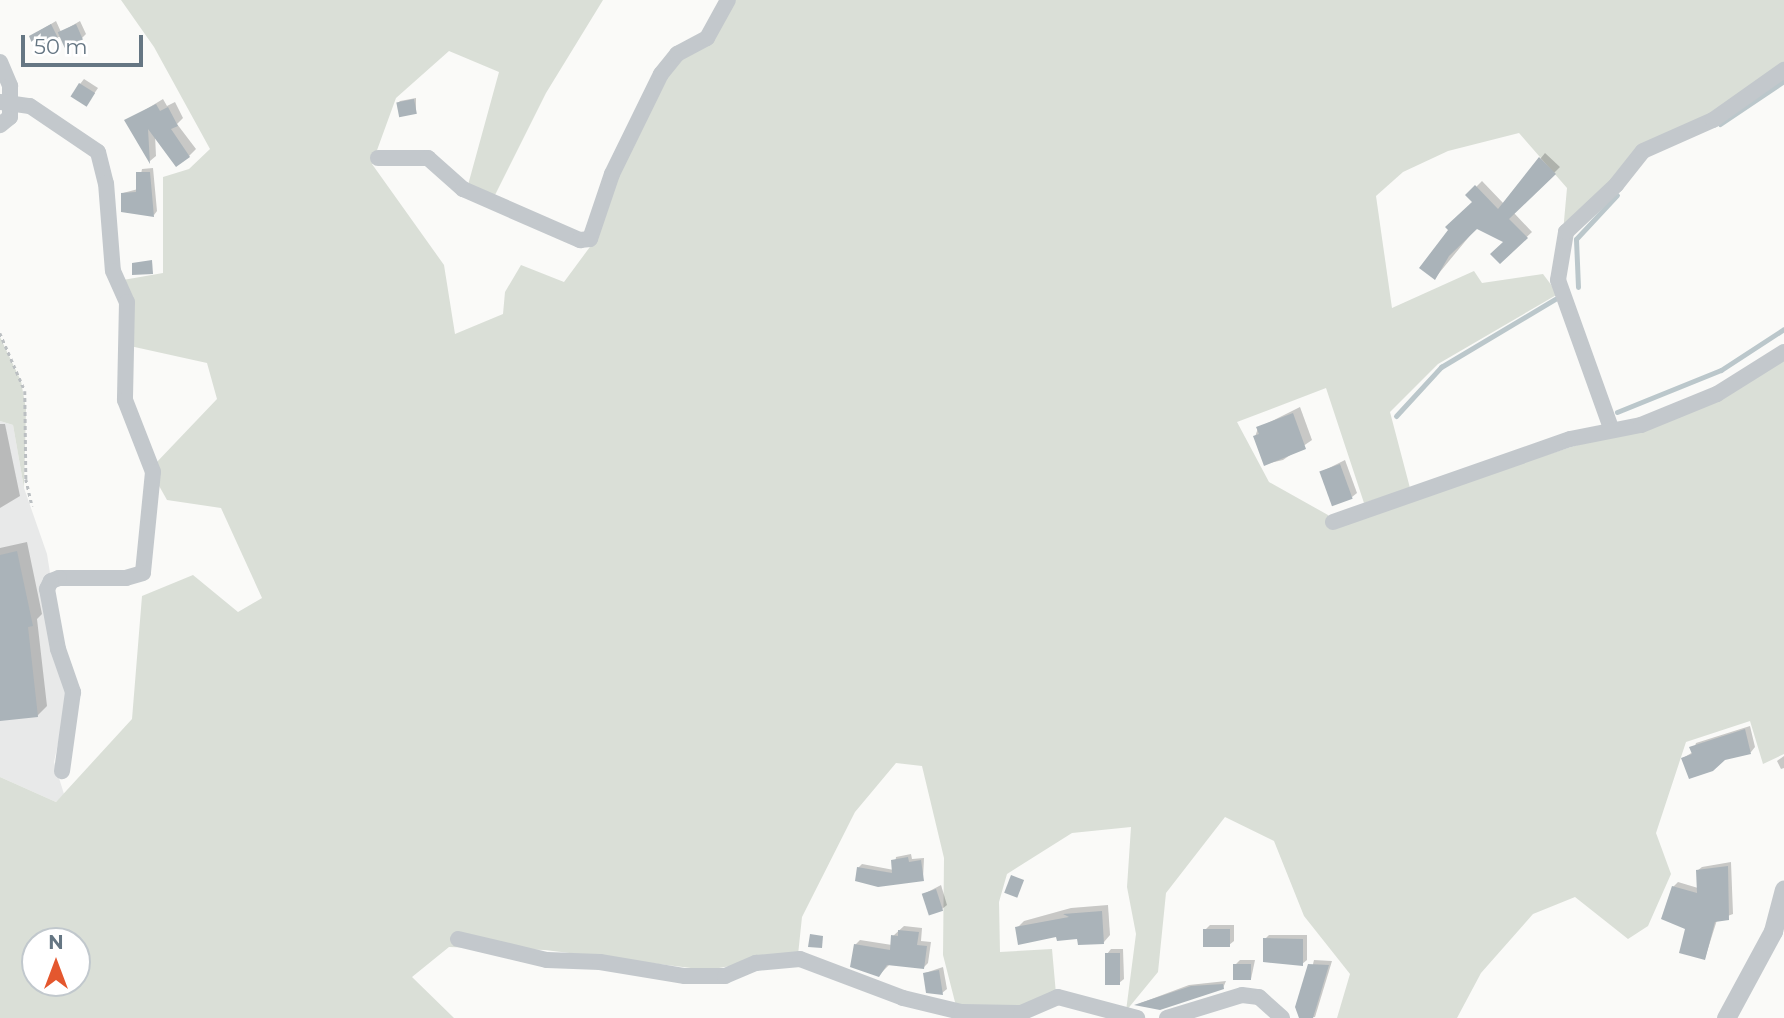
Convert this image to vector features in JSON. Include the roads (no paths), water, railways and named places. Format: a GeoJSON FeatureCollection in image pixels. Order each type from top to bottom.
{"type":"FeatureCollection","features":[{"type":"Feature","properties":{"kind":"street"},"geometry":{"type":"LineString","coordinates":[[377,158],[428,158],[463,189],[580,240],[590,239],[612,174],[661,74],[677,54],[707,38],[728,0]]}},
{"type":"Feature","properties":{"kind":"street"},"geometry":{"type":"LineString","coordinates":[[0,62],[10,86],[5,104],[10,117],[0,125]]}},
{"type":"Feature","properties":{"kind":"street"},"geometry":{"type":"LineString","coordinates":[[1611,428],[1558,280],[1566,232],[1616,184],[1643,151],[1713,120],[1784,70]]}},
{"type":"Feature","properties":{"kind":"street"},"geometry":{"type":"LineString","coordinates":[[5,104],[30,106],[55,119],[98,152],[107,183],[113,271],[127,302],[125,400],[153,471],[144,573],[126,578],[59,578],[51,581],[47,589],[58,649],[73,692],[61,755],[62,771]]}},
{"type":"Feature","properties":{"kind":"street"},"geometry":{"type":"LineString","coordinates":[[1333,522],[1611,428],[1641,425],[1717,394],[1784,352]]}},
{"type":"Feature","properties":{"kind":"street"},"geometry":{"type":"LineString","coordinates":[[1726,1018],[1773,931],[1784,889]]}},
{"type":"Feature","properties":{"kind":"street"},"geometry":{"type":"LineString","coordinates":[[458,939],[547,960],[600,962],[685,976],[725,976],[756,963],[800,959],[903,998],[961,1012],[1021,1016],[1058,997],[1137,1018]]}},
{"type":"Feature","properties":{"kind":"street"},"geometry":{"type":"LineString","coordinates":[[1167,1018],[1242,995],[1259,997],[1282,1018]]}},
{"type":"Feature","properties":{"kind":"waterway"},"geometry":{"type":"LineString","coordinates":[[1720,124],[1784,81]]}},
{"type":"Feature","properties":{"kind":"waterway"},"geometry":{"type":"LineString","coordinates":[[1578,287],[1576,239],[1617,195]]}},
{"type":"Feature","properties":{"kind":"waterway"},"geometry":{"type":"LineString","coordinates":[[1396,416],[1441,367],[1555,299]]}},
{"type":"Feature","properties":{"kind":"waterway"},"geometry":{"type":"LineString","coordinates":[[1617,412],[1721,370],[1784,329]]}}]}
